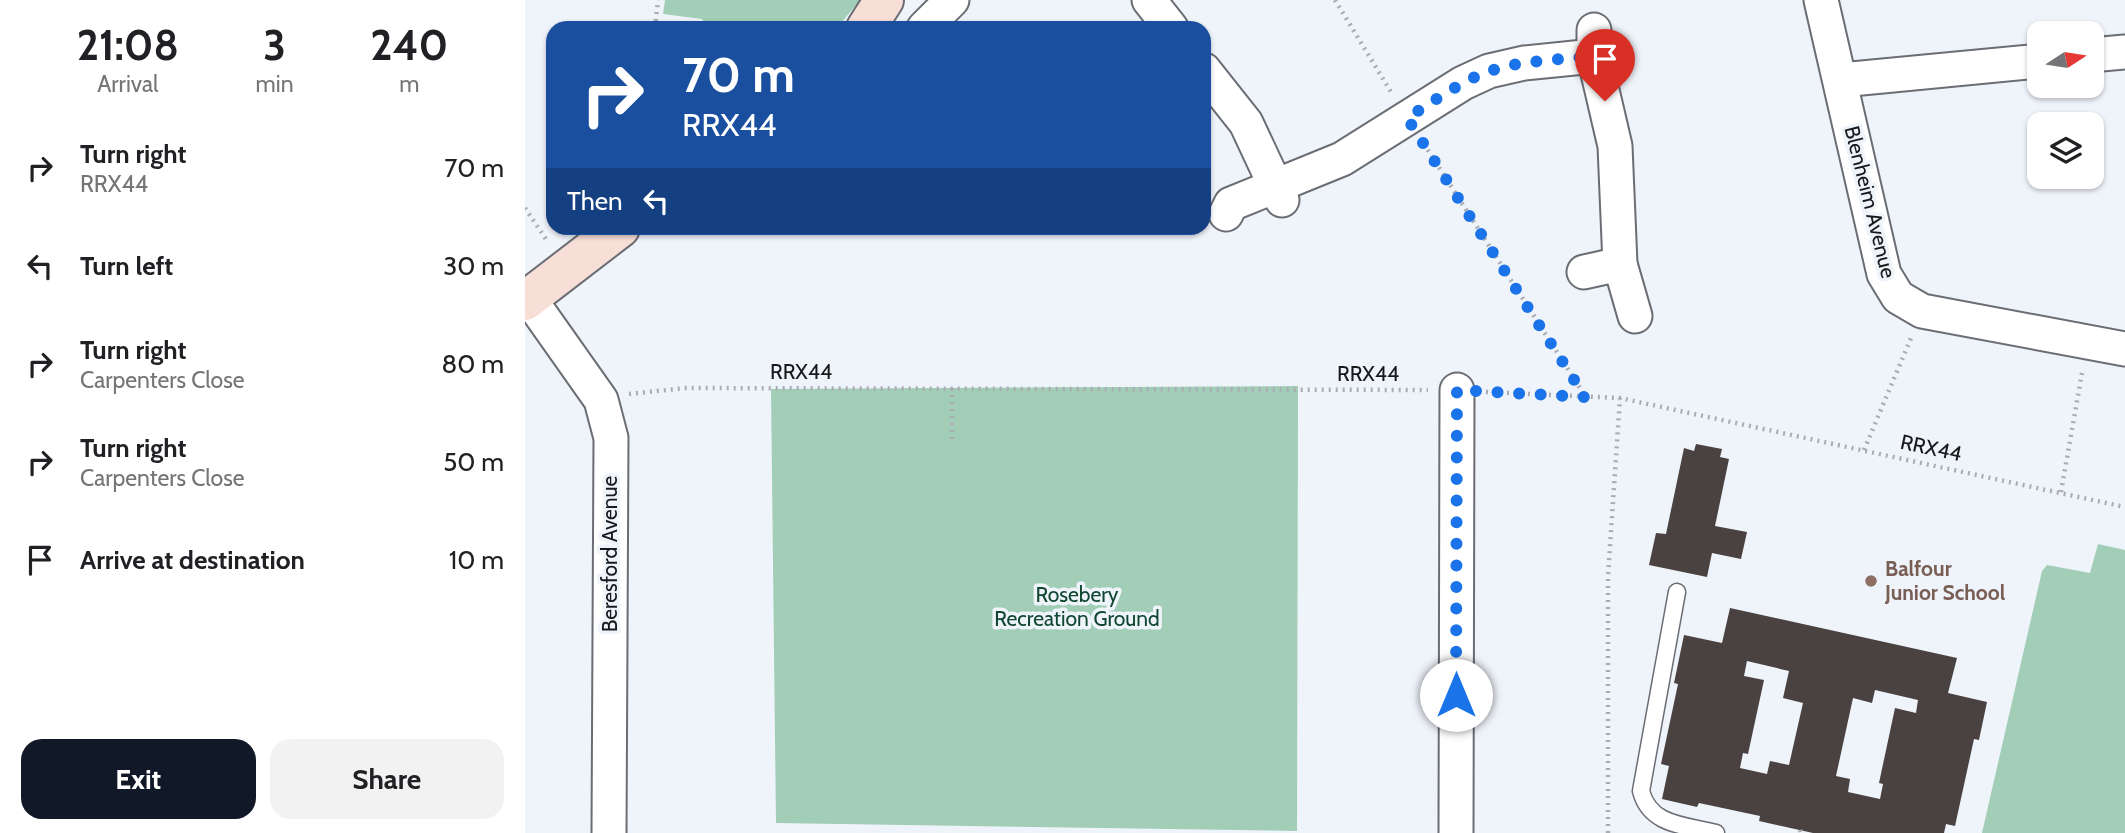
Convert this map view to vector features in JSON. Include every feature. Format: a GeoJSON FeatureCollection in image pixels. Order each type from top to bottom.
{"type":"FeatureCollection","features":[{"type":"Feature","properties":{"kind":"street"},"geometry":{"type":"LineString","coordinates":[[870,21],[884,0]]}},
{"type":"Feature","properties":{"kind":"street"},"geometry":{"type":"LineString","coordinates":[[931,21],[952,0]]}},
{"type":"Feature","properties":{"kind":"street"},"geometry":{"type":"LineString","coordinates":[[1149,0],[1166,21]]}},
{"type":"Feature","properties":{"kind":"street","name":"Blenheim Avenue"},"geometry":{"type":"LineString","coordinates":[[1821,0],[1884,274],[1898,297],[1922,311],[2125,349]]}},
{"type":"Feature","properties":{"kind":"street"},"geometry":{"type":"LineString","coordinates":[[1226,214],[1231,204],[1279,193],[1342,159],[1463,83],[1489,71],[1594,43],[1615,146],[1620,264],[1635,316]]}},
{"type":"Feature","properties":{"kind":"street"},"geometry":{"type":"LineString","coordinates":[[2104,54],[2125,52]]}},
{"type":"Feature","properties":{"kind":"street"},"geometry":{"type":"LineString","coordinates":[[1841,80],[2027,62]]}},
{"type":"Feature","properties":{"kind":"street"},"geometry":{"type":"LineString","coordinates":[[1211,79],[1246,123],[1279,193]]}},
{"type":"Feature","properties":{"kind":"street"},"geometry":{"type":"LineString","coordinates":[[527,300],[610,235]]}},
{"type":"Feature","properties":{"kind":"street"},"geometry":{"type":"LineString","coordinates":[[1584,272],[1620,264]]}},
{"type":"Feature","properties":{"kind":"street","name":"Beresford Avenue"},"geometry":{"type":"LineString","coordinates":[[527,300],[601,400],[611,438],[609,833]]}},
{"type":"Feature","properties":{"kind":"street"},"geometry":{"type":"LineString","coordinates":[[1456,833],[1457,390]]}},
{"type":"Feature","properties":{"kind":"lane"},"geometry":{"type":"LineString","coordinates":[[1677,592],[1641,791],[1645,806],[1655,817],[1716,833]]}},
{"type":"Feature","properties":{"kind":"path"},"geometry":{"type":"LineString","coordinates":[[656,21],[658,0]]}},
{"type":"Feature","properties":{"kind":"path"},"geometry":{"type":"LineString","coordinates":[[1335,0],[1585,397]]}},
{"type":"Feature","properties":{"kind":"path"},"geometry":{"type":"LineString","coordinates":[[525,208],[566,267]]}},
{"type":"Feature","properties":{"kind":"path"},"geometry":{"type":"LineString","coordinates":[[1864,450],[1922,311]]}},
{"type":"Feature","properties":{"kind":"path"},"geometry":{"type":"LineString","coordinates":[[2061,492],[2088,342]]}},
{"type":"Feature","properties":{"kind":"path","name":"RRX44"},"geometry":{"type":"LineString","coordinates":[[601,400],[652,389],[686,388],[1457,390],[1620,398],[2125,507]]}},
{"type":"Feature","properties":{"kind":"path"},"geometry":{"type":"LineString","coordinates":[[952,388],[952,444]]}},
{"type":"Feature","properties":{"kind":"path"},"geometry":{"type":"LineString","coordinates":[[1608,833],[1608,576],[1620,398]]}},
{"type":"Feature","properties":{"kind":"green space"},"geometry":{"type":"Polygon","coordinates":[[[665,0],[860,0],[843,21],[704,21],[663,14],[665,0]]]}},
{"type":"Feature","properties":{"kind":"green space","name":"Rosebery Recreation Ground"},"geometry":{"type":"Polygon","coordinates":[[[1298,386],[1297,831],[776,823],[771,389],[1298,386]]]}},
{"type":"Feature","properties":{"kind":"green space"},"geometry":{"type":"Polygon","coordinates":[[[2098,544],[2125,550],[2125,833],[1982,833],[2042,571],[2047,565],[2090,573],[2098,544]]]}},
{"type":"Feature","properties":{"kind":"building"},"geometry":{"type":"Polygon","coordinates":[[[1696,444],[1722,449],[1720,457],[1729,459],[1715,526],[1747,532],[1741,559],[1712,553],[1707,577],[1649,565],[1656,533],[1666,534],[1684,448],[1694,451],[1696,444]]]}},
{"type":"Feature","properties":{"kind":"building"},"geometry":{"type":"Polygon","coordinates":[[[1730,608],[1957,658],[1948,693],[1987,702],[1979,740],[1974,739],[1955,826],[1946,824],[1944,833],[1813,833],[1759,821],[1760,816],[1699,803],[1697,807],[1662,799],[1669,766],[1661,764],[1678,684],[1674,683],[1684,635],[1722,643],[1730,608]],[[1747,661],[1744,676],[1764,680],[1748,754],[1743,753],[1740,768],[1767,774],[1770,761],[1789,765],[1803,703],[1783,698],[1789,671],[1747,661]],[[1875,690],[1872,703],[1853,698],[1836,776],[1850,779],[1848,792],[1880,799],[1883,784],[1879,783],[1895,708],[1916,713],[1918,700],[1875,690]]]}},
{"type":"Feature","properties":{"kind":"place","name":"Balfour Junior School"},"geometry":{"type":"Point","coordinates":[1871,581]}},
{"type":"Feature","properties":{"kind":"route"},"geometry":{"type":"LineString","coordinates":[[1456,695],[1457,390],[1585,397],[1407,118],[1463,83],[1489,71],[1524,63],[1594,56],[1605,101]]}}]}
